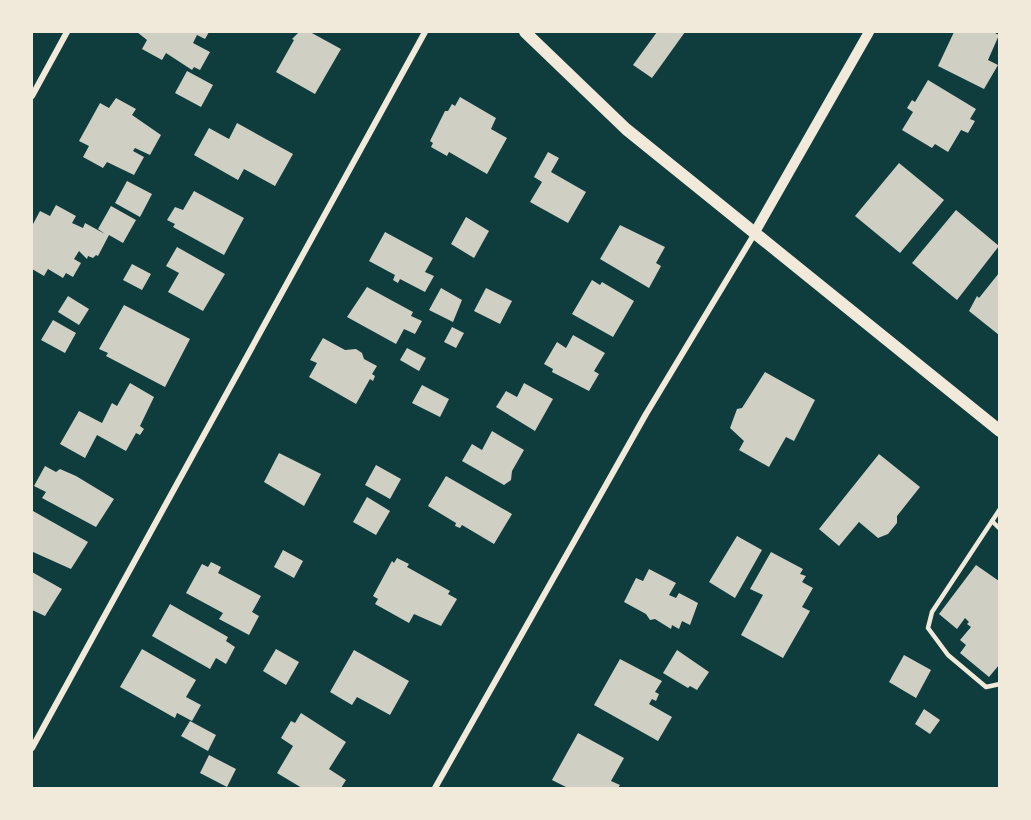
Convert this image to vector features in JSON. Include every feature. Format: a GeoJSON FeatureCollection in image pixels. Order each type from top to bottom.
{"type":"FeatureCollection","features":[{"type":"Feature","properties":{"kind":"main road"},"geometry":{"type":"LineString","coordinates":[[525,32],[626,129],[999,431]]}},
{"type":"Feature","properties":{"kind":"street"},"geometry":{"type":"LineString","coordinates":[[32,96],[67,32]]}},
{"type":"Feature","properties":{"kind":"street"},"geometry":{"type":"LineString","coordinates":[[32,748],[425,32]]}},
{"type":"Feature","properties":{"kind":"street"},"geometry":{"type":"LineString","coordinates":[[435,789],[646,414],[755,232],[869,32]]}},
{"type":"Feature","properties":{"kind":"lane"},"geometry":{"type":"LineString","coordinates":[[999,509],[932,612],[928,628],[948,655],[986,687],[999,684]]}},
{"type":"Feature","properties":{"kind":"lane"},"geometry":{"type":"LineString","coordinates":[[992,521],[999,529]]}},
{"type":"Feature","properties":{"kind":"building"},"geometry":{"type":"Polygon","coordinates":[[[137,32],[209,32],[205,39],[197,35],[193,43],[210,52],[200,70],[194,67],[192,70],[166,53],[162,60],[142,49],[147,40],[137,32]]]}},
{"type":"Feature","properties":{"kind":"building"},"geometry":{"type":"Polygon","coordinates":[[[299,32],[310,32],[341,49],[315,94],[276,72],[294,40],[292,39],[299,32]]]}},
{"type":"Feature","properties":{"kind":"building"},"geometry":{"type":"Polygon","coordinates":[[[657,32],[685,32],[652,78],[633,65],[657,32]]]}},
{"type":"Feature","properties":{"kind":"building"},"geometry":{"type":"Polygon","coordinates":[[[954,32],[993,32],[999,35],[988,60],[998,65],[984,89],[938,66],[954,32]]]}},
{"type":"Feature","properties":{"kind":"building"},"geometry":{"type":"Polygon","coordinates":[[[187,71],[213,85],[201,107],[175,93],[187,71]]]}},
{"type":"Feature","properties":{"kind":"building"},"geometry":{"type":"Polygon","coordinates":[[[928,80],[976,109],[970,119],[975,121],[968,133],[961,130],[948,152],[935,144],[932,148],[902,130],[913,112],[907,108],[912,100],[915,102],[928,80]]]}},
{"type":"Feature","properties":{"kind":"building"},"geometry":{"type":"Polygon","coordinates":[[[460,97],[496,118],[491,129],[507,138],[487,174],[449,152],[447,156],[431,147],[433,143],[430,141],[445,111],[448,111],[452,104],[455,106],[460,97]]]}},
{"type":"Feature","properties":{"kind":"building"},"geometry":{"type":"Polygon","coordinates":[[[116,98],[136,109],[132,115],[161,135],[150,155],[135,148],[133,151],[144,157],[134,175],[107,162],[103,168],[83,157],[89,146],[79,141],[100,103],[109,108],[116,98]]]}},
{"type":"Feature","properties":{"kind":"building"},"geometry":{"type":"Polygon","coordinates":[[[237,123],[293,154],[275,186],[244,169],[238,180],[194,155],[209,128],[229,139],[237,123]]]}},
{"type":"Feature","properties":{"kind":"building"},"geometry":{"type":"Polygon","coordinates":[[[548,152],[559,158],[551,172],[586,192],[568,223],[530,202],[542,182],[534,177],[548,152]]]}},
{"type":"Feature","properties":{"kind":"building"},"geometry":{"type":"Polygon","coordinates":[[[899,163],[944,200],[900,253],[855,216],[899,163]]]}},
{"type":"Feature","properties":{"kind":"building"},"geometry":{"type":"Polygon","coordinates":[[[127,181],[152,194],[140,217],[115,203],[127,181]]]}},
{"type":"Feature","properties":{"kind":"building"},"geometry":{"type":"Polygon","coordinates":[[[194,191],[244,218],[224,255],[173,227],[175,224],[167,220],[175,207],[183,210],[194,191]]]}},
{"type":"Feature","properties":{"kind":"building"},"geometry":{"type":"Polygon","coordinates":[[[56,205],[76,216],[72,223],[83,228],[85,223],[105,234],[98,229],[111,206],[136,220],[123,243],[109,235],[98,256],[93,258],[88,256],[87,259],[79,251],[74,259],[81,263],[73,277],[66,273],[63,278],[48,269],[44,276],[32,269],[32,226],[40,211],[50,216],[56,205]]]}},
{"type":"Feature","properties":{"kind":"building"},"geometry":{"type":"Polygon","coordinates":[[[956,210],[999,246],[957,300],[912,263],[956,210]]]}},
{"type":"Feature","properties":{"kind":"building"},"geometry":{"type":"Polygon","coordinates":[[[466,217],[489,231],[474,258],[451,244],[466,217]]]}},
{"type":"Feature","properties":{"kind":"building"},"geometry":{"type":"Polygon","coordinates":[[[620,225],[665,247],[656,263],[661,266],[649,288],[600,259],[620,225]]]}},
{"type":"Feature","properties":{"kind":"building"},"geometry":{"type":"Polygon","coordinates":[[[385,232],[433,258],[425,272],[434,276],[425,292],[400,279],[398,283],[393,280],[395,275],[369,261],[385,232]]]}},
{"type":"Feature","properties":{"kind":"building"},"geometry":{"type":"Polygon","coordinates":[[[177,247],[225,274],[203,311],[168,292],[179,273],[166,266],[177,247]]]}},
{"type":"Feature","properties":{"kind":"building"},"geometry":{"type":"Polygon","coordinates":[[[132,264],[151,274],[142,290],[123,280],[132,264]]]}},
{"type":"Feature","properties":{"kind":"building"},"geometry":{"type":"Polygon","coordinates":[[[999,273],[999,335],[969,311],[977,296],[979,298],[999,273]]]}},
{"type":"Feature","properties":{"kind":"building"},"geometry":{"type":"Polygon","coordinates":[[[592,280],[600,285],[602,282],[634,301],[613,337],[572,314],[592,280]]]}},
{"type":"Feature","properties":{"kind":"building"},"geometry":{"type":"Polygon","coordinates":[[[367,287],[413,312],[411,316],[422,321],[415,334],[404,329],[396,344],[347,317],[367,287]]]}},
{"type":"Feature","properties":{"kind":"building"},"geometry":{"type":"Polygon","coordinates":[[[441,288],[462,300],[453,322],[429,310],[441,288]]]}},
{"type":"Feature","properties":{"kind":"building"},"geometry":{"type":"Polygon","coordinates":[[[486,288],[512,301],[500,324],[474,311],[486,288]]]}},
{"type":"Feature","properties":{"kind":"building"},"geometry":{"type":"Polygon","coordinates":[[[68,296],[89,309],[79,325],[58,312],[68,296]]]}},
{"type":"Feature","properties":{"kind":"building"},"geometry":{"type":"Polygon","coordinates":[[[124,305],[190,339],[165,387],[106,356],[108,353],[99,349],[124,305]]]}},
{"type":"Feature","properties":{"kind":"building"},"geometry":{"type":"Polygon","coordinates":[[[53,320],[76,333],[65,353],[41,340],[53,320]]]}},
{"type":"Feature","properties":{"kind":"building"},"geometry":{"type":"Polygon","coordinates":[[[452,327],[464,333],[456,348],[444,342],[452,327]]]}},
{"type":"Feature","properties":{"kind":"building"},"geometry":{"type":"Polygon","coordinates":[[[573,335],[605,353],[594,371],[599,374],[589,391],[552,372],[553,369],[544,364],[557,342],[566,348],[573,335]]]}},
{"type":"Feature","properties":{"kind":"building"},"geometry":{"type":"Polygon","coordinates":[[[323,338],[345,350],[356,349],[362,353],[364,359],[377,366],[372,374],[375,376],[373,381],[370,379],[356,404],[309,377],[317,363],[310,360],[323,338]]]}},
{"type":"Feature","properties":{"kind":"building"},"geometry":{"type":"Polygon","coordinates":[[[407,348],[426,358],[419,371],[400,360],[407,348]]]}},
{"type":"Feature","properties":{"kind":"building"},"geometry":{"type":"Polygon","coordinates":[[[765,372],[815,400],[794,441],[786,437],[769,467],[739,450],[744,441],[730,428],[737,409],[742,408],[765,372]]]}},
{"type":"Feature","properties":{"kind":"building"},"geometry":{"type":"Polygon","coordinates":[[[130,383],[154,397],[140,426],[144,429],[140,435],[136,433],[126,451],[97,435],[85,458],[60,444],[79,411],[102,423],[112,403],[117,406],[130,383]]]}},
{"type":"Feature","properties":{"kind":"building"},"geometry":{"type":"Polygon","coordinates":[[[524,383],[553,399],[535,431],[496,407],[506,391],[517,397],[524,383]]]}},
{"type":"Feature","properties":{"kind":"building"},"geometry":{"type":"Polygon","coordinates":[[[422,385],[449,399],[440,417],[412,403],[422,385]]]}},
{"type":"Feature","properties":{"kind":"building"},"geometry":{"type":"Polygon","coordinates":[[[492,431],[524,450],[512,471],[511,480],[504,485],[462,461],[472,444],[482,450],[492,431]]]}},
{"type":"Feature","properties":{"kind":"building"},"geometry":{"type":"Polygon","coordinates":[[[279,453],[321,474],[304,506],[264,482],[279,453]]]}},
{"type":"Feature","properties":{"kind":"building"},"geometry":{"type":"Polygon","coordinates":[[[879,454],[920,487],[897,516],[897,523],[888,534],[878,538],[859,522],[839,546],[819,529],[879,454]]]}},
{"type":"Feature","properties":{"kind":"building"},"geometry":{"type":"Polygon","coordinates":[[[376,465],[401,479],[390,499],[365,485],[376,465]]]}},
{"type":"Feature","properties":{"kind":"building"},"geometry":{"type":"Polygon","coordinates":[[[45,466],[56,472],[60,469],[76,476],[114,499],[96,527],[42,498],[46,492],[34,486],[45,466]]]}},
{"type":"Feature","properties":{"kind":"building"},"geometry":{"type":"Polygon","coordinates":[[[446,476],[512,514],[494,544],[462,525],[460,528],[455,526],[456,523],[428,506],[446,476]]]}},
{"type":"Feature","properties":{"kind":"building"},"geometry":{"type":"Polygon","coordinates":[[[367,497],[390,511],[376,535],[353,522],[367,497]]]}},
{"type":"Feature","properties":{"kind":"building"},"geometry":{"type":"Polygon","coordinates":[[[33,511],[88,542],[71,569],[33,552],[33,511]]]}},
{"type":"Feature","properties":{"kind":"building"},"geometry":{"type":"Polygon","coordinates":[[[737,536],[762,550],[735,598],[709,582],[737,536]]]}},
{"type":"Feature","properties":{"kind":"building"},"geometry":{"type":"Polygon","coordinates":[[[283,550],[303,561],[294,578],[274,567],[283,550]]]}},
{"type":"Feature","properties":{"kind":"building"},"geometry":{"type":"Polygon","coordinates":[[[771,552],[803,569],[800,574],[806,576],[802,582],[813,588],[802,607],[810,611],[783,658],[741,635],[763,595],[750,589],[771,552]]]}},
{"type":"Feature","properties":{"kind":"building"},"geometry":{"type":"Polygon","coordinates":[[[397,558],[409,564],[407,567],[450,591],[448,594],[457,599],[441,626],[414,614],[409,623],[375,604],[378,599],[373,596],[392,561],[394,563],[397,558]]]}},
{"type":"Feature","properties":{"kind":"building"},"geometry":{"type":"Polygon","coordinates":[[[211,562],[221,567],[218,573],[261,596],[252,612],[259,616],[249,635],[219,619],[223,613],[186,593],[202,564],[208,567],[211,562]]]}},
{"type":"Feature","properties":{"kind":"building"},"geometry":{"type":"Polygon","coordinates":[[[976,565],[999,581],[999,665],[989,677],[960,653],[966,645],[960,640],[971,627],[967,624],[969,622],[965,618],[957,629],[939,614],[976,565]]]}},
{"type":"Feature","properties":{"kind":"building"},"geometry":{"type":"Polygon","coordinates":[[[649,569],[676,583],[669,595],[676,598],[679,593],[698,603],[690,625],[682,621],[679,629],[672,625],[671,629],[655,619],[650,620],[646,614],[624,602],[636,578],[643,581],[649,569]]]}},
{"type":"Feature","properties":{"kind":"building"},"geometry":{"type":"Polygon","coordinates":[[[32,572],[62,589],[45,616],[32,610],[32,572]]]}},
{"type":"Feature","properties":{"kind":"building"},"geometry":{"type":"Polygon","coordinates":[[[170,604],[228,637],[226,641],[235,647],[226,664],[216,658],[210,669],[152,636],[170,604]]]}},
{"type":"Feature","properties":{"kind":"building"},"geometry":{"type":"Polygon","coordinates":[[[142,649],[196,680],[186,697],[201,705],[192,721],[177,713],[175,718],[120,687],[142,649]]]}},
{"type":"Feature","properties":{"kind":"building"},"geometry":{"type":"Polygon","coordinates":[[[276,649],[299,662],[286,685],[263,671],[276,649]]]}},
{"type":"Feature","properties":{"kind":"building"},"geometry":{"type":"Polygon","coordinates":[[[354,650],[409,681],[390,715],[357,697],[352,705],[330,692],[354,650]]]}},
{"type":"Feature","properties":{"kind":"building"},"geometry":{"type":"Polygon","coordinates":[[[677,650],[709,672],[697,690],[690,686],[688,688],[663,673],[677,650]]]}},
{"type":"Feature","properties":{"kind":"building"},"geometry":{"type":"Polygon","coordinates":[[[904,655],[931,670],[916,698],[889,682],[904,655]]]}},
{"type":"Feature","properties":{"kind":"building"},"geometry":{"type":"Polygon","coordinates":[[[620,659],[662,681],[655,692],[659,694],[656,701],[652,699],[649,704],[672,717],[658,741],[594,705],[620,659]]]}},
{"type":"Feature","properties":{"kind":"building"},"geometry":{"type":"Polygon","coordinates":[[[924,709],[940,720],[930,734],[915,724],[924,709]]]}},
{"type":"Feature","properties":{"kind":"building"},"geometry":{"type":"Polygon","coordinates":[[[301,713],[346,742],[329,769],[346,780],[341,788],[302,788],[277,773],[293,746],[281,738],[291,721],[295,723],[301,713]]]}},
{"type":"Feature","properties":{"kind":"building"},"geometry":{"type":"Polygon","coordinates":[[[190,721],[216,735],[208,751],[181,736],[190,721]]]}},
{"type":"Feature","properties":{"kind":"building"},"geometry":{"type":"Polygon","coordinates":[[[578,733],[624,758],[611,781],[620,785],[618,788],[568,788],[552,780],[578,733]]]}},
{"type":"Feature","properties":{"kind":"building"},"geometry":{"type":"Polygon","coordinates":[[[209,755],[236,769],[227,787],[200,773],[209,755]]]}}]}
